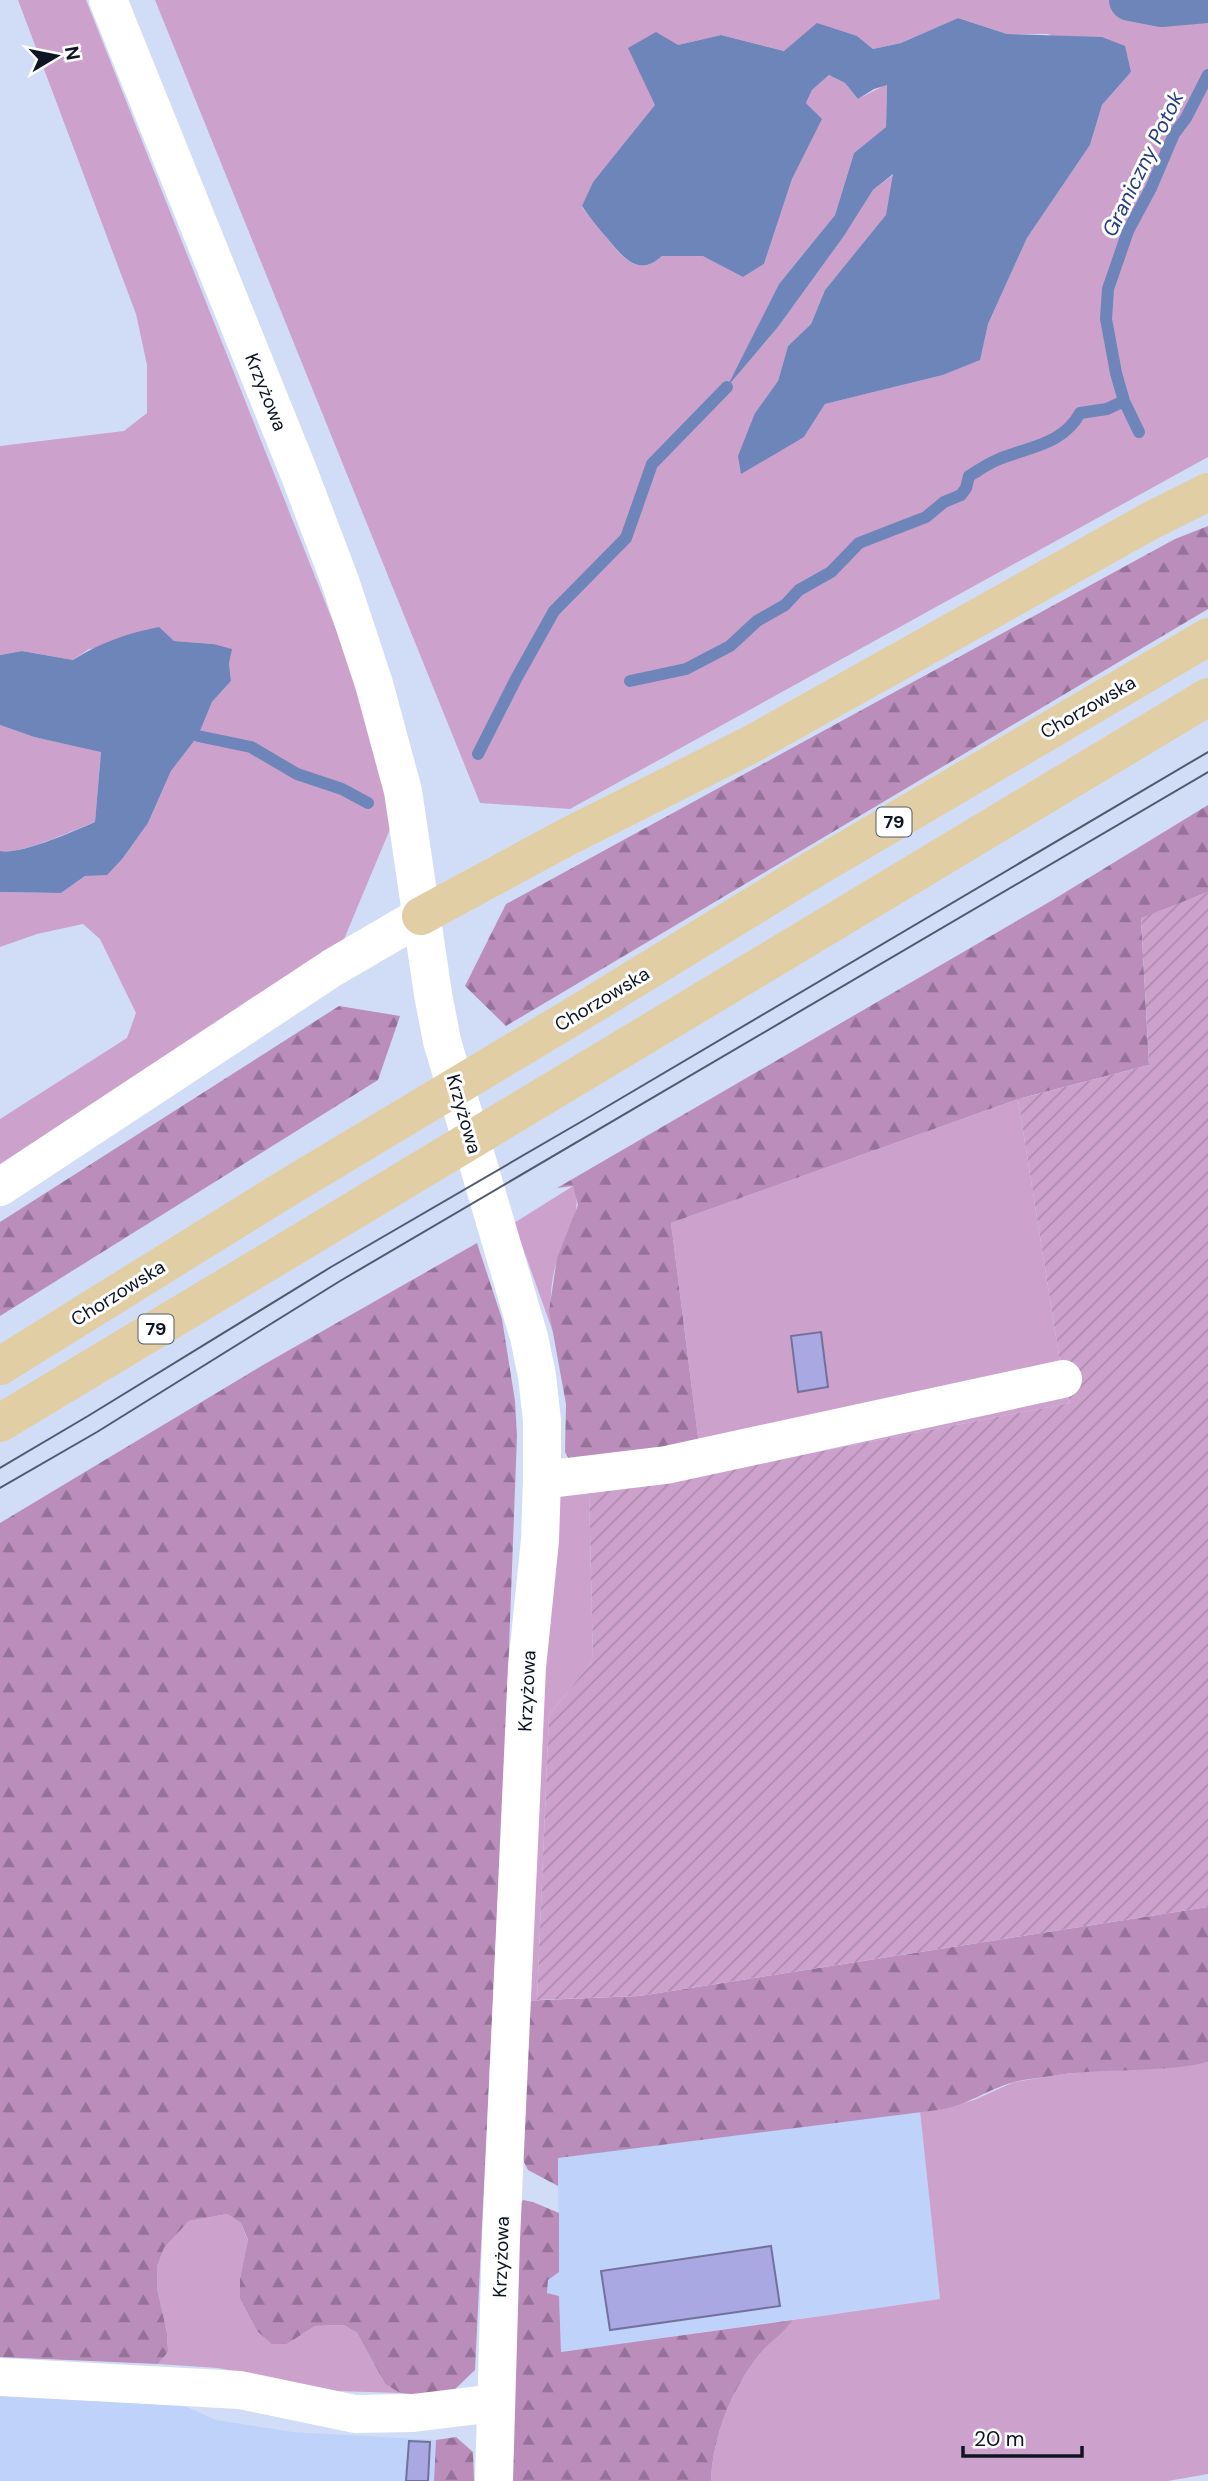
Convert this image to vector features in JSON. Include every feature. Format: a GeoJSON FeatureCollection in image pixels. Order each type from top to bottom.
{"type":"FeatureCollection","features":[{"type":"Feature","properties":{"kind":"main road"},"geometry":{"type":"LineString","coordinates":[[421,916],[563,839],[750,745],[1150,521],[1208,492]]}},
{"type":"Feature","properties":{"kind":"main road","name":"Chorzowska"},"geometry":{"type":"LineString","coordinates":[[0,1366],[287,1188],[807,873],[1208,637]]}},
{"type":"Feature","properties":{"kind":"main road","name":"79"},"geometry":{"type":"LineString","coordinates":[[0,1423],[1208,697]]}},
{"type":"Feature","properties":{"kind":"street","name":"Krzyżowa"},"geometry":{"type":"LineString","coordinates":[[108,0],[294,460],[340,581],[374,684],[403,791],[442,1041],[529,1337],[537,1376],[542,1422],[540,1540],[527,1667],[495,2403],[494,2481]]}},
{"type":"Feature","properties":{"kind":"street"},"geometry":{"type":"LineString","coordinates":[[0,1186],[332,968],[421,916]]}},
{"type":"Feature","properties":{"kind":"street"},"geometry":{"type":"LineString","coordinates":[[542,1480],[666,1465],[1063,1379]]}},
{"type":"Feature","properties":{"kind":"street"},"geometry":{"type":"LineString","coordinates":[[0,2377],[240,2390],[355,2414],[413,2413],[495,2403]]}},
{"type":"Feature","properties":{"kind":"shaded area"},"geometry":{"type":"Polygon","coordinates":[[[18,0],[86,0],[403,798],[332,968],[0,1187],[0,1119],[127,1038],[136,1013],[100,939],[83,924],[37,934],[0,947],[0,892],[61,893],[85,876],[123,858],[148,823],[171,771],[198,736],[212,702],[231,681],[229,663],[213,644],[174,641],[89,649],[73,660],[22,651],[0,655],[0,446],[124,431],[147,413],[147,365],[136,314],[18,0]]]}},
{"type":"Feature","properties":{"kind":"shaded area"},"geometry":{"type":"Polygon","coordinates":[[[155,0],[1208,0],[1208,457],[570,809],[480,803],[155,0]],[[958,18],[901,43],[873,49],[857,36],[784,51],[721,35],[678,45],[656,105],[593,182],[582,207],[619,252],[631,262],[645,265],[662,256],[703,255],[743,277],[764,264],[792,179],[821,119],[806,103],[812,90],[829,75],[845,83],[858,99],[887,84],[886,127],[854,153],[835,215],[779,284],[730,383],[778,327],[844,236],[873,190],[894,174],[887,215],[825,290],[811,324],[788,346],[778,381],[755,413],[804,437],[825,404],[943,375],[979,360],[988,324],[1027,238],[1090,145],[1102,105],[1131,72],[1048,34],[1007,34],[958,18]]]}},
{"type":"Feature","properties":{"kind":"shaded area"},"geometry":{"type":"Polygon","coordinates":[[[958,18],[1007,34],[1102,37],[1125,46],[1131,72],[1102,105],[1090,145],[1027,238],[988,324],[980,360],[943,375],[825,404],[804,437],[741,474],[738,456],[755,413],[778,381],[788,346],[811,324],[825,290],[886,215],[893,174],[873,190],[844,236],[778,327],[727,387],[779,284],[835,215],[854,153],[886,127],[887,85],[858,99],[845,83],[829,75],[812,90],[806,103],[822,119],[792,179],[764,264],[743,277],[703,256],[662,256],[646,265],[638,265],[619,252],[582,206],[593,182],[655,105],[628,48],[656,32],[678,45],[721,35],[784,51],[817,23],[857,36],[873,49],[901,43],[958,18]]]}},
{"type":"Feature","properties":{"kind":"shaded area"},"geometry":{"type":"Polygon","coordinates":[[[159,627],[174,641],[213,644],[232,649],[229,663],[231,681],[212,702],[198,736],[171,771],[148,823],[107,875],[85,876],[61,893],[0,892],[0,851],[34,846],[95,822],[101,752],[34,737],[0,725],[0,655],[22,651],[73,660],[114,639],[159,627]]]}},
{"type":"Feature","properties":{"kind":"shaded area"},"geometry":{"type":"Polygon","coordinates":[[[0,725],[34,737],[101,751],[95,822],[34,846],[0,851],[0,725]]]}},
{"type":"Feature","properties":{"kind":"shaded area"},"geometry":{"type":"Polygon","coordinates":[[[1208,892],[1208,1907],[639,1996],[537,2000],[549,1715],[593,1660],[589,1492],[703,1474],[1070,1403],[1061,1368],[1018,1099],[1149,1065],[1141,918],[1208,892]]]}},
{"type":"Feature","properties":{"kind":"shaded area"},"geometry":{"type":"Polygon","coordinates":[[[1018,1099],[1061,1368],[699,1445],[671,1223],[1018,1099]]]}},
{"type":"Feature","properties":{"kind":"shaded area"},"geometry":{"type":"Polygon","coordinates":[[[573,1186],[577,1205],[575,1215],[557,1260],[552,1287],[553,1332],[514,1223],[573,1186]]]}},
{"type":"Feature","properties":{"kind":"shaded area"},"geometry":{"type":"Polygon","coordinates":[[[1065,1387],[1070,1403],[703,1474],[589,1492],[593,1660],[549,1715],[537,2000],[521,2001],[538,1677],[560,1495],[1065,1387]]]}},
{"type":"Feature","properties":{"kind":"shaded area"},"geometry":{"type":"Polygon","coordinates":[[[1208,2062],[1208,2474],[1168,2481],[711,2481],[715,2447],[732,2398],[759,2355],[793,2320],[940,2299],[920,2111],[938,2110],[974,2100],[1014,2082],[1098,2070],[1167,2068],[1208,2062]]]}},
{"type":"Feature","properties":{"kind":"shaded area"},"geometry":{"type":"Polygon","coordinates":[[[920,2111],[940,2299],[561,2352],[559,2296],[547,2293],[548,2280],[559,2272],[558,2158],[920,2111]]]}},
{"type":"Feature","properties":{"kind":"shaded area"},"geometry":{"type":"Polygon","coordinates":[[[227,2214],[241,2223],[248,2241],[240,2278],[240,2299],[257,2331],[287,2344],[315,2326],[344,2325],[357,2333],[385,2384],[400,2393],[337,2391],[218,2368],[158,2364],[168,2352],[167,2333],[157,2288],[157,2267],[164,2248],[189,2221],[227,2214]]]}},
{"type":"Feature","properties":{"kind":"shaded area"},"geometry":{"type":"Polygon","coordinates":[[[0,2392],[178,2403],[216,2420],[293,2432],[436,2440],[434,2481],[0,2481],[0,2392]]]}},
{"type":"Feature","properties":{"kind":"green space"},"geometry":{"type":"Polygon","coordinates":[[[1208,526],[1208,609],[506,1026],[465,986],[506,904],[1175,539],[1208,526]]]}},
{"type":"Feature","properties":{"kind":"green space"},"geometry":{"type":"Polygon","coordinates":[[[1208,805],[1208,892],[1141,919],[1149,1065],[1018,1099],[671,1223],[699,1445],[570,1461],[565,1452],[566,1404],[549,1311],[557,1258],[578,1205],[573,1186],[557,1188],[1051,901],[1208,805]]]}},
{"type":"Feature","properties":{"kind":"green space"},"geometry":{"type":"Polygon","coordinates":[[[339,1006],[400,1016],[378,1080],[0,1316],[0,1222],[339,1006]]]}},
{"type":"Feature","properties":{"kind":"green space"},"geometry":{"type":"Polygon","coordinates":[[[477,1243],[502,1319],[515,1401],[517,1436],[505,1754],[475,2370],[452,2392],[432,2396],[400,2393],[385,2384],[357,2333],[344,2325],[315,2326],[287,2344],[272,2344],[257,2331],[240,2299],[240,2278],[248,2240],[241,2223],[227,2214],[189,2221],[164,2248],[157,2267],[157,2288],[167,2333],[168,2352],[158,2364],[0,2357],[0,1523],[263,1365],[477,1243]]]}},
{"type":"Feature","properties":{"kind":"green space"},"geometry":{"type":"Polygon","coordinates":[[[1208,1907],[1208,2062],[1169,2068],[1071,2073],[1028,2079],[1004,2085],[959,2105],[938,2110],[558,2158],[558,2186],[528,2170],[522,2158],[521,2001],[639,1996],[1208,1907]]]}},
{"type":"Feature","properties":{"kind":"green space"},"geometry":{"type":"Polygon","coordinates":[[[523,2200],[559,2213],[559,2272],[548,2280],[547,2293],[559,2296],[561,2352],[793,2320],[759,2355],[732,2398],[715,2447],[711,2481],[508,2481],[515,2209],[523,2200]]]}},
{"type":"Feature","properties":{"kind":"green space"},"geometry":{"type":"Polygon","coordinates":[[[456,2437],[473,2452],[474,2481],[434,2481],[436,2440],[456,2437]]]}},
{"type":"Feature","properties":{"kind":"building"},"geometry":{"type":"Polygon","coordinates":[[[821,1332],[828,1387],[798,1392],[791,1336],[821,1332]]]}},
{"type":"Feature","properties":{"kind":"building"},"geometry":{"type":"Polygon","coordinates":[[[771,2246],[780,2306],[610,2330],[601,2271],[771,2246]]]}},
{"type":"Feature","properties":{"kind":"building"},"geometry":{"type":"Polygon","coordinates":[[[409,2441],[430,2442],[428,2481],[406,2481],[409,2441]]]}},
{"type":"Feature","properties":{"kind":"waterway"},"geometry":{"type":"LineString","coordinates":[[1130,0],[1161,6],[1208,2]]}},
{"type":"Feature","properties":{"kind":"waterway","name":"Graniczny Potok"},"geometry":{"type":"LineString","coordinates":[[1139,432],[1124,401],[1116,373],[1106,319],[1108,289],[1128,231],[1151,188],[1174,134],[1186,118],[1208,75]]}},
{"type":"Feature","properties":{"kind":"waterway"},"geometry":{"type":"LineString","coordinates":[[478,754],[554,611],[626,538],[652,464],[727,387]]}},
{"type":"Feature","properties":{"kind":"waterway"},"geometry":{"type":"LineString","coordinates":[[630,681],[686,669],[730,646],[757,621],[785,605],[799,590],[831,572],[859,543],[926,517],[944,502],[961,495],[969,476],[993,462],[1054,439],[1073,424],[1080,413],[1107,409],[1124,401]]}},
{"type":"Feature","properties":{"kind":"waterway"},"geometry":{"type":"LineString","coordinates":[[198,736],[251,747],[297,774],[342,789],[368,803]]}},
{"type":"Feature","properties":{"kind":"tram line"},"geometry":{"type":"LineString","coordinates":[[0,1468],[331,1267],[1208,752]]}},
{"type":"Feature","properties":{"kind":"tram line"},"geometry":{"type":"LineString","coordinates":[[0,1488],[97,1432],[340,1281],[1208,772]]}}]}
